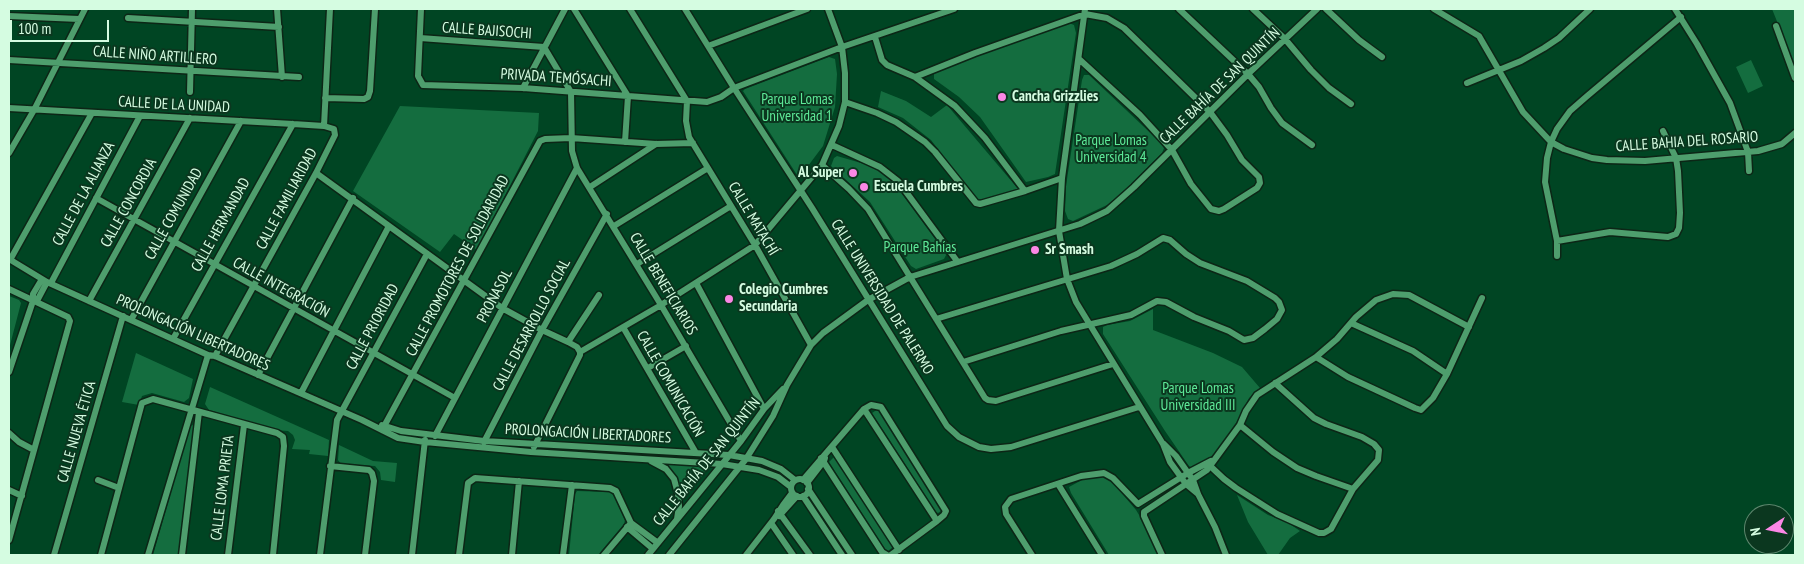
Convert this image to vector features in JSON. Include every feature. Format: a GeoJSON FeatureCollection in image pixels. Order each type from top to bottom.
{"type":"FeatureCollection","features":[{"type":"Feature","properties":{"kind":"street"},"geometry":{"type":"LineString","coordinates":[[9,153],[34,110],[56,63],[85,9]]}},
{"type":"Feature","properties":{"kind":"street"},"geometry":{"type":"LineString","coordinates":[[190,92],[192,9]]}},
{"type":"Feature","properties":{"kind":"street"},"geometry":{"type":"LineString","coordinates":[[278,9],[282,76]]}},
{"type":"Feature","properties":{"kind":"street"},"geometry":{"type":"LineString","coordinates":[[324,126],[330,9]]}},
{"type":"Feature","properties":{"kind":"street"},"geometry":{"type":"LineString","coordinates":[[325,98],[364,99],[368,97],[370,91],[375,9]]}},
{"type":"Feature","properties":{"kind":"street"},"geometry":{"type":"LineString","coordinates":[[420,38],[422,9]]}},
{"type":"Feature","properties":{"kind":"street"},"geometry":{"type":"LineString","coordinates":[[523,88],[565,9]]}},
{"type":"Feature","properties":{"kind":"street"},"geometry":{"type":"LineString","coordinates":[[574,9],[628,96],[625,142]]}},
{"type":"Feature","properties":{"kind":"street"},"geometry":{"type":"LineString","coordinates":[[630,9],[687,101]]}},
{"type":"Feature","properties":{"kind":"street","name":"CALLE UNIVERSIDAD DE PALERMO"},"geometry":{"type":"LineString","coordinates":[[685,9],[947,426],[967,442],[991,449],[1011,447],[1139,407]]}},
{"type":"Feature","properties":{"kind":"street"},"geometry":{"type":"LineString","coordinates":[[708,46],[807,9]]}},
{"type":"Feature","properties":{"kind":"street"},"geometry":{"type":"LineString","coordinates":[[580,352],[755,246],[822,165],[832,145],[845,102],[845,72],[842,47],[828,9]]}},
{"type":"Feature","properties":{"kind":"street","name":"PRIVADA TEMÓSACHI"},"geometry":{"type":"LineString","coordinates":[[420,38],[418,76],[423,86],[523,88],[687,101],[714,100],[734,88],[842,47],[954,9]]}},
{"type":"Feature","properties":{"kind":"street"},"geometry":{"type":"LineString","coordinates":[[1179,9],[1248,74],[1259,87],[1276,117],[1312,145]]}},
{"type":"Feature","properties":{"kind":"street"},"geometry":{"type":"LineString","coordinates":[[1253,9],[1285,39],[1310,70],[1329,88],[1351,104]]}},
{"type":"Feature","properties":{"kind":"street","name":"CALLE BAHÍA DE SAN QUINTÍN"},"geometry":{"type":"LineString","coordinates":[[669,555],[740,467],[773,416],[787,385],[811,345],[828,329],[868,300],[910,277],[1059,231],[1088,221],[1107,211],[1317,9]]}},
{"type":"Feature","properties":{"kind":"street"},"geometry":{"type":"LineString","coordinates":[[1326,9],[1358,40],[1382,57]]}},
{"type":"Feature","properties":{"kind":"street","name":"CALLE BAHIA DEL ROSARIO"},"geometry":{"type":"LineString","coordinates":[[1434,9],[1479,36],[1523,112],[1551,142],[1564,149],[1607,160],[1632,161],[1676,158],[1767,149],[1782,144],[1795,133]]}},
{"type":"Feature","properties":{"kind":"street"},"geometry":{"type":"LineString","coordinates":[[1467,83],[1499,70],[1551,44],[1590,9]]}},
{"type":"Feature","properties":{"kind":"street"},"geometry":{"type":"LineString","coordinates":[[1675,9],[1730,103],[1748,152],[1749,171]]}},
{"type":"Feature","properties":{"kind":"street"},"geometry":{"type":"LineString","coordinates":[[915,77],[1085,11],[1107,18],[1124,28],[1210,112],[1227,134],[1242,160],[1260,179],[1257,188],[1224,209],[1214,210],[1207,205],[1191,184],[1172,150],[1140,115],[1079,60]]}},
{"type":"Feature","properties":{"kind":"street"},"geometry":{"type":"LineString","coordinates":[[1085,11],[1062,178],[1059,231],[1067,280],[1076,302],[1163,444],[1170,462],[1186,484],[1198,494]]}},
{"type":"Feature","properties":{"kind":"street"},"geometry":{"type":"LineString","coordinates":[[9,16],[79,19]]}},
{"type":"Feature","properties":{"kind":"street"},"geometry":{"type":"LineString","coordinates":[[1557,256],[1558,241],[1545,182],[1546,164],[1551,142],[1557,129],[1570,111],[1681,17]]}},
{"type":"Feature","properties":{"kind":"street"},"geometry":{"type":"LineString","coordinates":[[128,18],[280,27]]}},
{"type":"Feature","properties":{"kind":"street"},"geometry":{"type":"LineString","coordinates":[[1776,26],[1795,78]]}},
{"type":"Feature","properties":{"kind":"street"},"geometry":{"type":"LineString","coordinates":[[874,37],[882,60],[887,66],[915,77],[937,91],[970,121],[1025,191]]}},
{"type":"Feature","properties":{"kind":"street","name":"CALLE BAJISOCHI"},"geometry":{"type":"LineString","coordinates":[[420,38],[544,47],[571,92]]}},
{"type":"Feature","properties":{"kind":"street","name":"CALLE NIÑO ARTILLERO"},"geometry":{"type":"LineString","coordinates":[[9,60],[299,77]]}},
{"type":"Feature","properties":{"kind":"street"},"geometry":{"type":"LineString","coordinates":[[571,92],[571,138],[656,144],[693,143]]}},
{"type":"Feature","properties":{"kind":"street","name":"CALLE MATACHÍ"},"geometry":{"type":"LineString","coordinates":[[687,101],[687,130],[693,143],[755,246],[811,345]]}},
{"type":"Feature","properties":{"kind":"street"},"geometry":{"type":"LineString","coordinates":[[845,102],[896,122],[925,142],[974,202],[980,204],[1062,178]]}},
{"type":"Feature","properties":{"kind":"street","name":"CALLE DE LA UNIDAD"},"geometry":{"type":"LineString","coordinates":[[9,108],[324,126],[332,128],[335,132]]}},
{"type":"Feature","properties":{"kind":"street"},"geometry":{"type":"LineString","coordinates":[[10,260],[92,113]]}},
{"type":"Feature","properties":{"kind":"street","name":"CALLE DE LA ALIANZA"},"geometry":{"type":"LineString","coordinates":[[9,372],[33,301],[38,299],[140,116]]}},
{"type":"Feature","properties":{"kind":"street","name":"CALLE CONCORDIA"},"geometry":{"type":"LineString","coordinates":[[89,301],[190,118]]}},
{"type":"Feature","properties":{"kind":"street","name":"CALLE COMUNIDAD"},"geometry":{"type":"LineString","coordinates":[[131,320],[172,242],[241,121]]}},
{"type":"Feature","properties":{"kind":"street","name":"CALLE HERMANDAD"},"geometry":{"type":"LineString","coordinates":[[173,339],[213,264],[293,124]]}},
{"type":"Feature","properties":{"kind":"street"},"geometry":{"type":"LineString","coordinates":[[1558,241],[1610,232],[1660,237],[1674,236],[1678,231],[1680,213],[1676,158],[1662,131]]}},
{"type":"Feature","properties":{"kind":"street","name":"CALLE FAMILIARIDAD"},"geometry":{"type":"LineString","coordinates":[[148,555],[192,409],[211,356],[253,287],[316,173],[335,132]]}},
{"type":"Feature","properties":{"kind":"street","name":"CALLE BENEFICIARIOS"},"geometry":{"type":"LineString","coordinates":[[571,138],[572,151],[577,168],[662,304],[741,441]]}},
{"type":"Feature","properties":{"kind":"street","name":"CALLE PROMOTORES DE SOLIDARIDAD"},"geometry":{"type":"LineString","coordinates":[[383,428],[538,144],[545,139],[571,138]]}},
{"type":"Feature","properties":{"kind":"street"},"geometry":{"type":"LineString","coordinates":[[590,187],[656,144]]}},
{"type":"Feature","properties":{"kind":"street"},"geometry":{"type":"LineString","coordinates":[[832,145],[880,167],[898,181],[957,261]]}},
{"type":"Feature","properties":{"kind":"street"},"geometry":{"type":"LineString","coordinates":[[822,165],[868,209],[985,398],[996,401],[1113,364]]}},
{"type":"Feature","properties":{"kind":"street","name":"PRONASOL"},"geometry":{"type":"LineString","coordinates":[[436,436],[577,168]]}},
{"type":"Feature","properties":{"kind":"street"},"geometry":{"type":"LineString","coordinates":[[614,226],[708,168]]}},
{"type":"Feature","properties":{"kind":"street"},"geometry":{"type":"LineString","coordinates":[[316,173],[353,198],[426,254],[502,308],[577,347],[580,355],[531,452]]}},
{"type":"Feature","properties":{"kind":"street","name":"CALLE INTEGRACIÓN"},"geometry":{"type":"LineString","coordinates":[[96,198],[455,398]]}},
{"type":"Feature","properties":{"kind":"street"},"geometry":{"type":"LineString","coordinates":[[258,375],[353,198]]}},
{"type":"Feature","properties":{"kind":"street"},"geometry":{"type":"LineString","coordinates":[[637,264],[731,206]]}},
{"type":"Feature","properties":{"kind":"street","name":"CALLE DESARROLLO SOCIAL"},"geometry":{"type":"LineString","coordinates":[[481,448],[542,330],[607,214]]}},
{"type":"Feature","properties":{"kind":"street"},"geometry":{"type":"LineString","coordinates":[[301,393],[389,226]]}},
{"type":"Feature","properties":{"kind":"street"},"geometry":{"type":"LineString","coordinates":[[936,319],[1111,266],[1137,254],[1160,238],[1170,240],[1200,263],[1247,281],[1275,298],[1282,310],[1280,315],[1260,332],[1252,338],[1244,340],[1229,331],[1194,317],[1162,301],[1154,301],[1131,315],[1090,324],[963,362]]}},
{"type":"Feature","properties":{"kind":"street","name":"CALLE PRIORIDAD"},"geometry":{"type":"LineString","coordinates":[[320,555],[335,427],[341,411],[426,254]]}},
{"type":"Feature","properties":{"kind":"street","name":"PROLONGACIÓN LIBERTADORES"},"geometry":{"type":"LineString","coordinates":[[10,260],[47,281],[173,339],[383,428],[426,435],[484,440],[696,453],[746,458],[762,461],[781,469],[803,483]]}},
{"type":"Feature","properties":{"kind":"street"},"geometry":{"type":"LineString","coordinates":[[696,283],[764,409]]}},
{"type":"Feature","properties":{"kind":"street"},"geometry":{"type":"LineString","coordinates":[[9,289],[68,317],[70,321],[9,540]]}},
{"type":"Feature","properties":{"kind":"street"},"geometry":{"type":"LineString","coordinates":[[1162,555],[1155,536],[1144,516],[1144,512],[1193,480],[1210,463],[1240,425],[1246,411],[1257,395],[1316,357],[1376,300],[1385,296],[1401,294],[1417,298],[1469,327]]}},
{"type":"Feature","properties":{"kind":"street"},"geometry":{"type":"LineString","coordinates":[[568,342],[598,295]]}},
{"type":"Feature","properties":{"kind":"street"},"geometry":{"type":"LineString","coordinates":[[1316,357],[1342,374],[1419,410],[1424,409],[1447,374],[1482,298]]}},
{"type":"Feature","properties":{"kind":"street","name":"CALLE NUEVA ÉTICA"},"geometry":{"type":"LineString","coordinates":[[54,555],[123,316]]}},
{"type":"Feature","properties":{"kind":"street"},"geometry":{"type":"LineString","coordinates":[[1351,323],[1402,346],[1447,374]]}},
{"type":"Feature","properties":{"kind":"street","name":"CALLE COMUNICACIÓN"},"geometry":{"type":"LineString","coordinates":[[623,327],[696,453]]}},
{"type":"Feature","properties":{"kind":"street"},"geometry":{"type":"LineString","coordinates":[[648,368],[686,346]]}},
{"type":"Feature","properties":{"kind":"street"},"geometry":{"type":"LineString","coordinates":[[1210,463],[1224,479],[1260,504],[1293,523],[1319,533],[1329,531],[1334,526],[1353,489],[1378,460],[1380,454],[1377,446],[1362,437],[1314,418],[1275,383]]}},
{"type":"Feature","properties":{"kind":"street","name":"CALLE BAHÍA DE SAN QUINTÍN"},"geometry":{"type":"LineString","coordinates":[[648,555],[741,441],[764,409],[787,385]]}},
{"type":"Feature","properties":{"kind":"street"},"geometry":{"type":"LineString","coordinates":[[100,555],[142,403],[149,399],[155,399],[277,433],[283,438],[284,446],[273,555]]}},
{"type":"Feature","properties":{"kind":"street"},"geometry":{"type":"LineString","coordinates":[[746,555],[832,447],[864,409],[872,405],[878,406],[886,415],[945,508],[944,514],[937,521],[891,555]]}},
{"type":"Feature","properties":{"kind":"street"},"geometry":{"type":"LineString","coordinates":[[864,409],[937,521]]}},
{"type":"Feature","properties":{"kind":"street"},"geometry":{"type":"LineString","coordinates":[[182,555],[199,412]]}},
{"type":"Feature","properties":{"kind":"street","name":"CALLE LOMA PRIETA"},"geometry":{"type":"LineString","coordinates":[[228,555],[244,425]]}},
{"type":"Feature","properties":{"kind":"street"},"geometry":{"type":"LineString","coordinates":[[1240,425],[1273,452],[1297,468],[1353,489]]}},
{"type":"Feature","properties":{"kind":"street","name":"PROLONGACIÓN LIBERTADORES"},"geometry":{"type":"LineString","coordinates":[[383,428],[398,438],[481,448],[722,464],[759,470],[778,477],[796,493]]}},
{"type":"Feature","properties":{"kind":"street"},"geometry":{"type":"LineString","coordinates":[[9,434],[34,450]]}},
{"type":"Feature","properties":{"kind":"street"},"geometry":{"type":"LineString","coordinates":[[412,555],[426,435]]}},
{"type":"Feature","properties":{"kind":"street"},"geometry":{"type":"LineString","coordinates":[[1163,444],[1193,480],[1226,555]]}},
{"type":"Feature","properties":{"kind":"street"},"geometry":{"type":"LineString","coordinates":[[832,447],[900,550]]}},
{"type":"Feature","properties":{"kind":"street"},"geometry":{"type":"LineString","coordinates":[[643,450],[642,458],[656,462],[666,469],[674,479],[679,506],[676,520]]}},
{"type":"Feature","properties":{"kind":"street"},"geometry":{"type":"LineString","coordinates":[[824,458],[882,552],[887,555]]}},
{"type":"Feature","properties":{"kind":"street"},"geometry":{"type":"LineString","coordinates":[[1032,555],[1006,514],[1006,504],[1011,499],[1090,473],[1104,473],[1117,482],[1136,504],[1141,503],[1188,473],[1210,463]]}},
{"type":"Feature","properties":{"kind":"street"},"geometry":{"type":"LineString","coordinates":[[330,466],[369,470],[372,473],[374,481],[365,555]]}},
{"type":"Feature","properties":{"kind":"street"},"geometry":{"type":"LineString","coordinates":[[459,555],[469,481],[475,478],[610,488],[614,490],[629,525],[653,549]]}},
{"type":"Feature","properties":{"kind":"street"},"geometry":{"type":"LineString","coordinates":[[98,480],[119,488]]}},
{"type":"Feature","properties":{"kind":"street"},"geometry":{"type":"LineString","coordinates":[[512,555],[519,481]]}},
{"type":"Feature","properties":{"kind":"street"},"geometry":{"type":"LineString","coordinates":[[796,493],[803,483]]}},
{"type":"Feature","properties":{"kind":"street"},"geometry":{"type":"LineString","coordinates":[[803,483],[852,555]]}},
{"type":"Feature","properties":{"kind":"street"},"geometry":{"type":"LineString","coordinates":[[1058,484],[1102,555]]}},
{"type":"Feature","properties":{"kind":"street"},"geometry":{"type":"LineString","coordinates":[[563,555],[572,486]]}},
{"type":"Feature","properties":{"kind":"street"},"geometry":{"type":"LineString","coordinates":[[9,490],[22,496]]}},
{"type":"Feature","properties":{"kind":"street"},"geometry":{"type":"LineString","coordinates":[[796,493],[842,555]]}},
{"type":"Feature","properties":{"kind":"street"},"geometry":{"type":"LineString","coordinates":[[780,513],[810,555]]}},
{"type":"Feature","properties":{"kind":"street"},"geometry":{"type":"LineString","coordinates":[[773,521],[792,555]]}},
{"type":"Feature","properties":{"kind":"street"},"geometry":{"type":"LineString","coordinates":[[629,525],[658,543]]}},
{"type":"Feature","properties":{"kind":"street"},"geometry":{"type":"LineString","coordinates":[[604,555],[629,525]]}},
{"type":"Feature","properties":{"kind":"green space"},"geometry":{"type":"Polygon","coordinates":[[[1772,9],[1795,9],[1795,66],[1772,9]]]}},
{"type":"Feature","properties":{"kind":"green space"},"geometry":{"type":"Polygon","coordinates":[[[1069,23],[1074,25],[1076,33],[1055,174],[1026,182],[980,117],[959,97],[934,79],[934,74],[936,71],[1069,23]]]}},
{"type":"Feature","properties":{"kind":"green space","name":"Parque Lomas Universidad 1"},"geometry":{"type":"Polygon","coordinates":[[[829,57],[835,59],[837,74],[835,107],[823,146],[799,178],[743,91],[829,57]]]}},
{"type":"Feature","properties":{"kind":"green space"},"geometry":{"type":"Polygon","coordinates":[[[1751,60],[1763,86],[1748,93],[1736,67],[1751,60]]]}},
{"type":"Feature","properties":{"kind":"green space","name":"Parque Lomas Universidad 4"},"geometry":{"type":"Polygon","coordinates":[[[1084,75],[1089,75],[1164,148],[1162,153],[1117,198],[1107,205],[1073,221],[1068,219],[1065,211],[1066,186],[1084,75]]]}},
{"type":"Feature","properties":{"kind":"green space"},"geometry":{"type":"Polygon","coordinates":[[[881,91],[906,101],[931,117],[947,105],[1019,190],[981,201],[975,199],[931,140],[903,118],[878,107],[881,91]]]}},
{"type":"Feature","properties":{"kind":"green space"},"geometry":{"type":"Polygon","coordinates":[[[400,106],[539,113],[538,131],[477,250],[454,234],[440,252],[353,191],[400,106]]]}},
{"type":"Feature","properties":{"kind":"green space","name":"Parque Bahías"},"geometry":{"type":"Polygon","coordinates":[[[837,156],[868,165],[884,174],[894,183],[944,251],[946,255],[944,259],[916,269],[911,266],[870,202],[831,166],[834,158],[837,156]]]}},
{"type":"Feature","properties":{"kind":"green space"},"geometry":{"type":"Polygon","coordinates":[[[9,296],[19,300],[21,303],[9,349],[9,296]]]}},
{"type":"Feature","properties":{"kind":"green space","name":"Parque Lomas Universidad III"},"geometry":{"type":"Polygon","coordinates":[[[1153,309],[1153,330],[1213,353],[1242,367],[1260,388],[1249,398],[1228,439],[1213,455],[1192,468],[1165,431],[1103,334],[1103,327],[1107,325],[1130,321],[1153,309]]]}},
{"type":"Feature","properties":{"kind":"green space"},"geometry":{"type":"Polygon","coordinates":[[[136,353],[193,379],[189,398],[184,402],[152,393],[142,396],[139,405],[122,402],[136,353]]]}},
{"type":"Feature","properties":{"kind":"green space"},"geometry":{"type":"Polygon","coordinates":[[[210,387],[329,440],[328,456],[309,454],[310,450],[292,449],[295,440],[288,431],[275,430],[209,410],[205,404],[210,387]]]}},
{"type":"Feature","properties":{"kind":"green space"},"geometry":{"type":"Polygon","coordinates":[[[878,409],[944,509],[938,513],[872,413],[878,409]]]}},
{"type":"Feature","properties":{"kind":"green space"},"geometry":{"type":"Polygon","coordinates":[[[190,426],[195,426],[179,555],[153,555],[190,426]]]}},
{"type":"Feature","properties":{"kind":"green space"},"geometry":{"type":"Polygon","coordinates":[[[339,445],[373,461],[397,463],[395,482],[381,480],[380,472],[375,466],[341,464],[338,460],[339,445]]]}},
{"type":"Feature","properties":{"kind":"green space"},"geometry":{"type":"Polygon","coordinates":[[[836,457],[892,544],[893,547],[888,551],[829,462],[836,457]]]}},
{"type":"Feature","properties":{"kind":"green space"},"geometry":{"type":"Polygon","coordinates":[[[664,463],[702,465],[706,471],[682,501],[680,484],[670,468],[664,463]]]}},
{"type":"Feature","properties":{"kind":"green space"},"geometry":{"type":"Polygon","coordinates":[[[1103,474],[1108,477],[1136,510],[1160,555],[1109,555],[1069,487],[1082,480],[1103,474]]]}},
{"type":"Feature","properties":{"kind":"green space"},"geometry":{"type":"Polygon","coordinates":[[[577,491],[610,492],[614,496],[625,520],[624,524],[598,555],[569,555],[575,494],[577,491]]]}},
{"type":"Feature","properties":{"kind":"green space"},"geometry":{"type":"Polygon","coordinates":[[[1237,495],[1268,515],[1287,522],[1300,531],[1290,538],[1278,555],[1268,555],[1248,522],[1237,495]]]}},
{"type":"Feature","properties":{"kind":"place","name":"Cancha Grizzlies"},"geometry":{"type":"Point","coordinates":[1002,97]}},
{"type":"Feature","properties":{"kind":"place","name":"Al Super"},"geometry":{"type":"Point","coordinates":[853,173]}},
{"type":"Feature","properties":{"kind":"place","name":"Escuela Cumbres"},"geometry":{"type":"Point","coordinates":[864,187]}},
{"type":"Feature","properties":{"kind":"place","name":"Sr Smash"},"geometry":{"type":"Point","coordinates":[1035,250]}},
{"type":"Feature","properties":{"kind":"place","name":"Colegio Cumbres Secundaria"},"geometry":{"type":"Point","coordinates":[729,299]}}]}
